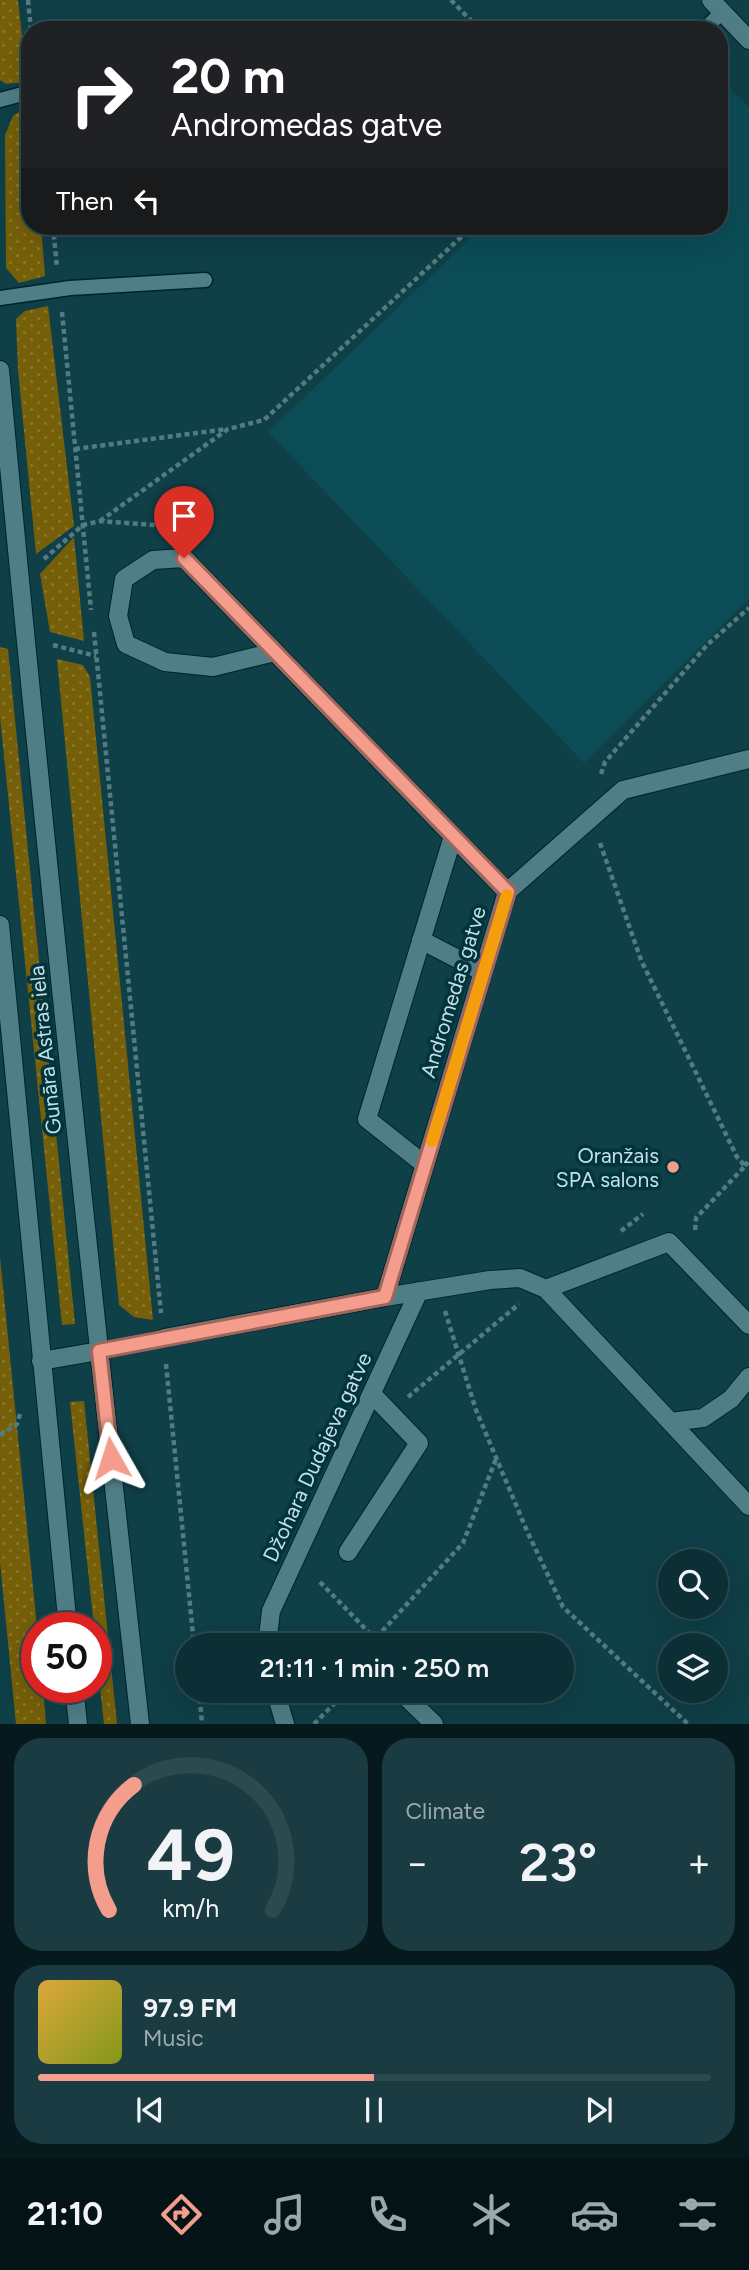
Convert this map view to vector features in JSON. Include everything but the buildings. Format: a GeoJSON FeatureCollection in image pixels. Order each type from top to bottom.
{"type":"FeatureCollection","features":[{"type":"Feature","properties":{"kind":"street"},"geometry":{"type":"LineString","coordinates":[[717,6],[749,40]]}},
{"type":"Feature","properties":{"kind":"street","name":"Gunāra Astras iela"},"geometry":{"type":"LineString","coordinates":[[0,370],[99,1351],[141,1724]]}},
{"type":"Feature","properties":{"kind":"street"},"geometry":{"type":"LineString","coordinates":[[275,652],[213,667],[165,662],[125,644],[118,616],[124,579],[153,560],[184,558],[508,892]]}},
{"type":"Feature","properties":{"kind":"street","name":"Andromedas gatve"},"geometry":{"type":"LineString","coordinates":[[385,1297],[508,892],[623,790],[749,759]]}},
{"type":"Feature","properties":{"kind":"street"},"geometry":{"type":"LineString","coordinates":[[425,1165],[367,1119],[453,836]]}},
{"type":"Feature","properties":{"kind":"street","name":"Gunāra Astras iela"},"geometry":{"type":"LineString","coordinates":[[0,925],[3,993],[66,1612]]}},
{"type":"Feature","properties":{"kind":"street"},"geometry":{"type":"LineString","coordinates":[[421,940],[483,972]]}},
{"type":"Feature","properties":{"kind":"street"},"geometry":{"type":"LineString","coordinates":[[546,1289],[669,1242],[749,1325]]}},
{"type":"Feature","properties":{"kind":"street"},"geometry":{"type":"LineString","coordinates":[[164,1338],[419,1291],[520,1278],[546,1289],[749,1506]]}},
{"type":"Feature","properties":{"kind":"street","name":"Džohara Dudajeva gatve"},"geometry":{"type":"LineString","coordinates":[[268,1633],[271,1611],[419,1291]]}},
{"type":"Feature","properties":{"kind":"street"},"geometry":{"type":"LineString","coordinates":[[41,1361],[99,1351]]}},
{"type":"Feature","properties":{"kind":"street"},"geometry":{"type":"LineString","coordinates":[[670,1422],[703,1418],[731,1399],[749,1377]]}},
{"type":"Feature","properties":{"kind":"street"},"geometry":{"type":"LineString","coordinates":[[348,1552],[419,1443],[372,1394]]}},
{"type":"Feature","properties":{"kind":"street"},"geometry":{"type":"LineString","coordinates":[[76,1703],[78,1724]]}},
{"type":"Feature","properties":{"kind":"street"},"geometry":{"type":"LineString","coordinates":[[279,1703],[285,1724]]}},
{"type":"Feature","properties":{"kind":"street"},"geometry":{"type":"LineString","coordinates":[[412,1703],[433,1724]]}},
{"type":"Feature","properties":{"kind":"lane"},"geometry":{"type":"LineString","coordinates":[[0,100],[21,94]]}},
{"type":"Feature","properties":{"kind":"lane"},"geometry":{"type":"LineString","coordinates":[[0,298],[60,289],[205,280]]}},
{"type":"Feature","properties":{"kind":"lane"},"geometry":{"type":"LineString","coordinates":[[99,1351],[164,1338]]}},
{"type":"Feature","properties":{"kind":"lane"},"geometry":{"type":"LineString","coordinates":[[67,1724],[72,1703]]}},
{"type":"Feature","properties":{"kind":"path"},"geometry":{"type":"LineString","coordinates":[[28,0],[30,21]]}},
{"type":"Feature","properties":{"kind":"path"},"geometry":{"type":"LineString","coordinates":[[452,0],[472,21]]}},
{"type":"Feature","properties":{"kind":"path"},"geometry":{"type":"LineString","coordinates":[[53,235],[92,617]]}},
{"type":"Feature","properties":{"kind":"path"},"geometry":{"type":"LineString","coordinates":[[75,449],[228,429],[264,420],[462,235]]}},
{"type":"Feature","properties":{"kind":"path"},"geometry":{"type":"LineString","coordinates":[[100,521],[228,429]]}},
{"type":"Feature","properties":{"kind":"path"},"geometry":{"type":"LineString","coordinates":[[19,573],[38,564],[83,525],[100,521],[182,527],[194,537],[184,558]]}},
{"type":"Feature","properties":{"kind":"path"},"geometry":{"type":"LineString","coordinates":[[745,1166],[737,1157],[641,960],[587,820],[606,762],[708,644],[749,608]]}},
{"type":"Feature","properties":{"kind":"path"},"geometry":{"type":"LineString","coordinates":[[93,630],[193,1633]]}},
{"type":"Feature","properties":{"kind":"path"},"geometry":{"type":"LineString","coordinates":[[55,645],[96,656]]}},
{"type":"Feature","properties":{"kind":"path"},"geometry":{"type":"LineString","coordinates":[[695,1236],[696,1218],[749,1160]]}},
{"type":"Feature","properties":{"kind":"path"},"geometry":{"type":"LineString","coordinates":[[614,1237],[643,1214]]}},
{"type":"Feature","properties":{"kind":"path"},"geometry":{"type":"LineString","coordinates":[[390,1414],[519,1303]]}},
{"type":"Feature","properties":{"kind":"path"},"geometry":{"type":"LineString","coordinates":[[444,1308],[476,1410],[563,1607],[688,1724]]}},
{"type":"Feature","properties":{"kind":"path"},"geometry":{"type":"LineString","coordinates":[[382,1633],[464,1543],[496,1458]]}},
{"type":"Feature","properties":{"kind":"path"},"geometry":{"type":"LineString","coordinates":[[320,1582],[366,1633]]}},
{"type":"Feature","properties":{"kind":"path"},"geometry":{"type":"LineString","coordinates":[[200,1703],[202,1724]]}},
{"type":"Feature","properties":{"kind":"path"},"geometry":{"type":"LineString","coordinates":[[314,1724],[335,1703]]}},
{"type":"Feature","properties":{"kind":"shaded area"},"geometry":{"type":"Polygon","coordinates":[[[0,0],[18,0],[21,83],[6,84],[0,80],[0,0]]]}},
{"type":"Feature","properties":{"kind":"shaded area"},"geometry":{"type":"Polygon","coordinates":[[[728,86],[749,108],[749,599],[584,763],[268,432],[474,235],[728,235],[728,86]]]}},
{"type":"Feature","properties":{"kind":"shaded area"},"geometry":{"type":"Polygon","coordinates":[[[21,110],[21,235],[42,235],[45,276],[19,283],[6,268],[5,135],[13,116],[21,110]]]}},
{"type":"Feature","properties":{"kind":"shaded area"},"geometry":{"type":"Polygon","coordinates":[[[48,306],[74,526],[36,554],[18,370],[16,319],[25,311],[48,306]]]}},
{"type":"Feature","properties":{"kind":"shaded area"},"geometry":{"type":"Polygon","coordinates":[[[74,537],[84,641],[50,632],[40,574],[74,537]]]}},
{"type":"Feature","properties":{"kind":"shaded area"},"geometry":{"type":"Polygon","coordinates":[[[0,647],[8,649],[75,1324],[62,1325],[0,717],[0,647]]]}},
{"type":"Feature","properties":{"kind":"shaded area"},"geometry":{"type":"Polygon","coordinates":[[[57,659],[83,665],[90,677],[153,1320],[134,1317],[119,1305],[57,659]]]}},
{"type":"Feature","properties":{"kind":"shaded area"},"geometry":{"type":"Polygon","coordinates":[[[0,1257],[36,1612],[21,1612],[21,1703],[44,1703],[46,1724],[16,1724],[0,1562],[0,1257]]]}},
{"type":"Feature","properties":{"kind":"shaded area"},"geometry":{"type":"Polygon","coordinates":[[[84,1401],[106,1612],[92,1612],[70,1402],[84,1401]]]}},
{"type":"Feature","properties":{"kind":"shaded area"},"geometry":{"type":"Polygon","coordinates":[[[112,1675],[117,1724],[104,1724],[102,1703],[112,1703],[112,1675]]]}},
{"type":"Feature","properties":{"kind":"slow traffic"},"geometry":{"type":"LineString","coordinates":[[432,1141],[507,895]]}},
{"type":"Feature","properties":{"kind":"place","name":"Oranžais SPA salons"},"geometry":{"type":"Point","coordinates":[673,1167]}},
{"type":"Feature","properties":{"kind":"route"},"geometry":{"type":"LineString","coordinates":[[111,1458],[99,1351],[385,1297],[508,892],[184,558]]}}]}
